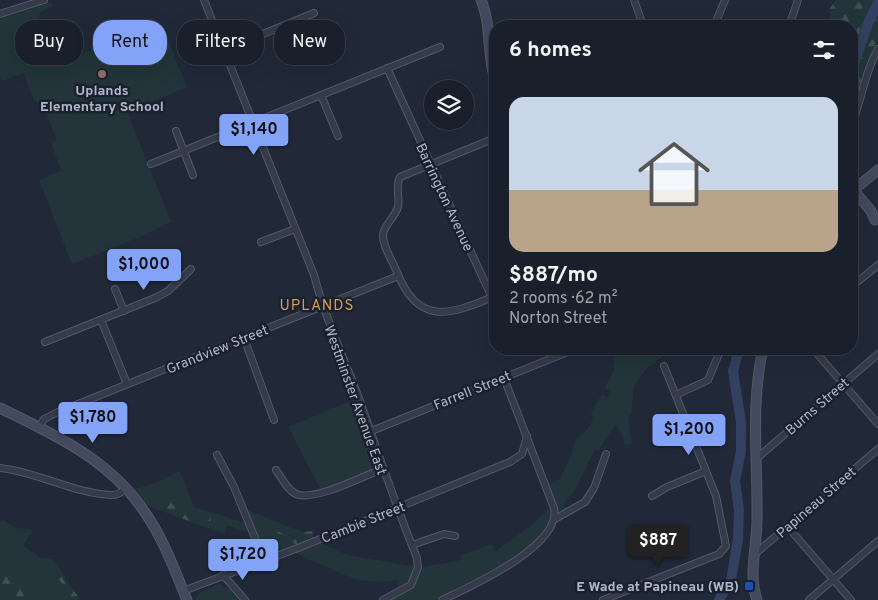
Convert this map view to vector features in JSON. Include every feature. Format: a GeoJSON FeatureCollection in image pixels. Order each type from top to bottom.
{"type":"FeatureCollection","features":[{"type":"Feature","properties":{"kind":"street"},"geometry":{"type":"LineString","coordinates":[[0,14],[44,0]]}},
{"type":"Feature","properties":{"kind":"street","name":"Westminster Avenue East"},"geometry":{"type":"LineString","coordinates":[[204,0],[212,20]]}},
{"type":"Feature","properties":{"kind":"street"},"geometry":{"type":"LineString","coordinates":[[481,0],[487,19],[489,47]]}},
{"type":"Feature","properties":{"kind":"street"},"geometry":{"type":"LineString","coordinates":[[634,0],[641,20]]}},
{"type":"Feature","properties":{"kind":"street"},"geometry":{"type":"LineString","coordinates":[[717,20],[725,0]]}},
{"type":"Feature","properties":{"kind":"street"},"geometry":{"type":"LineString","coordinates":[[791,20],[798,0]]}},
{"type":"Feature","properties":{"kind":"street"},"geometry":{"type":"LineString","coordinates":[[264,34],[314,13]]}},
{"type":"Feature","properties":{"kind":"street"},"geometry":{"type":"LineString","coordinates":[[151,164],[440,47]]}},
{"type":"Feature","properties":{"kind":"street"},"geometry":{"type":"LineString","coordinates":[[858,112],[871,62],[878,50]]}},
{"type":"Feature","properties":{"kind":"street","name":"Westminster Avenue East"},"geometry":{"type":"LineString","coordinates":[[230,65],[314,275],[322,307],[396,508],[417,558],[416,576],[411,585],[384,600]]}},
{"type":"Feature","properties":{"kind":"street","name":"Barrington Avenue"},"geometry":{"type":"LineString","coordinates":[[387,68],[489,289]]}},
{"type":"Feature","properties":{"kind":"street"},"geometry":{"type":"LineString","coordinates":[[321,95],[338,136]]}},
{"type":"Feature","properties":{"kind":"street"},"geometry":{"type":"LineString","coordinates":[[176,131],[194,175]]}},
{"type":"Feature","properties":{"kind":"street"},"geometry":{"type":"LineString","coordinates":[[489,140],[404,174],[398,180],[398,206],[383,233],[384,242],[398,276],[409,297],[419,305],[430,310],[454,311],[489,298]]}},
{"type":"Feature","properties":{"kind":"street"},"geometry":{"type":"LineString","coordinates":[[858,187],[878,170]]}},
{"type":"Feature","properties":{"kind":"street"},"geometry":{"type":"LineString","coordinates":[[858,198],[871,211],[876,222]]}},
{"type":"Feature","properties":{"kind":"street"},"geometry":{"type":"LineString","coordinates":[[262,242],[295,229]]}},
{"type":"Feature","properties":{"kind":"street"},"geometry":{"type":"LineString","coordinates":[[858,281],[878,265]]}},
{"type":"Feature","properties":{"kind":"street"},"geometry":{"type":"LineString","coordinates":[[45,342],[162,295],[191,269]]}},
{"type":"Feature","properties":{"kind":"street","name":"Grandview Street"},"geometry":{"type":"LineString","coordinates":[[39,427],[44,419],[58,412],[398,276]]}},
{"type":"Feature","properties":{"kind":"street"},"geometry":{"type":"LineString","coordinates":[[116,289],[124,311]]}},
{"type":"Feature","properties":{"kind":"street"},"geometry":{"type":"LineString","coordinates":[[101,320],[127,384]]}},
{"type":"Feature","properties":{"kind":"street"},"geometry":{"type":"LineString","coordinates":[[244,338],[274,420]]}},
{"type":"Feature","properties":{"kind":"street","name":"Burns Street"},"geometry":{"type":"LineString","coordinates":[[757,458],[878,354]]}},
{"type":"Feature","properties":{"kind":"street","name":"Farrell Street"},"geometry":{"type":"LineString","coordinates":[[369,432],[560,355]]}},
{"type":"Feature","properties":{"kind":"street"},"geometry":{"type":"LineString","coordinates":[[676,395],[708,380],[718,355]]}},
{"type":"Feature","properties":{"kind":"street"},"geometry":{"type":"LineString","coordinates":[[757,600],[753,583],[757,458],[756,388],[762,355]]}},
{"type":"Feature","properties":{"kind":"street"},"geometry":{"type":"LineString","coordinates":[[818,355],[878,424]]}},
{"type":"Feature","properties":{"kind":"street"},"geometry":{"type":"LineString","coordinates":[[603,600],[719,554],[726,546],[716,496],[664,366]]}},
{"type":"Feature","properties":{"kind":"street"},"geometry":{"type":"LineString","coordinates":[[442,600],[490,576],[520,557],[548,533],[555,519],[554,508],[504,378]]}},
{"type":"Feature","properties":{"kind":"street"},"geometry":{"type":"LineString","coordinates":[[0,408],[84,452],[126,489],[150,520],[186,600]]}},
{"type":"Feature","properties":{"kind":"street","name":"Cambie Street"},"geometry":{"type":"LineString","coordinates":[[183,591],[298,548],[514,461],[523,451],[527,436]]}},
{"type":"Feature","properties":{"kind":"street","name":"Papineau Street"},"geometry":{"type":"LineString","coordinates":[[755,554],[878,448]]}},
{"type":"Feature","properties":{"kind":"street"},"geometry":{"type":"LineString","coordinates":[[555,519],[585,502],[594,488],[606,454]]}},
{"type":"Feature","properties":{"kind":"street"},"geometry":{"type":"LineString","coordinates":[[217,455],[234,487],[264,560]]}},
{"type":"Feature","properties":{"kind":"street"},"geometry":{"type":"LineString","coordinates":[[0,468],[110,495],[126,489]]}},
{"type":"Feature","properties":{"kind":"street"},"geometry":{"type":"LineString","coordinates":[[276,470],[293,492],[303,496],[322,492],[382,469]]}},
{"type":"Feature","properties":{"kind":"street"},"geometry":{"type":"LineString","coordinates":[[652,496],[667,487],[706,471]]}},
{"type":"Feature","properties":{"kind":"street"},"geometry":{"type":"LineString","coordinates":[[787,526],[851,600]]}},
{"type":"Feature","properties":{"kind":"street"},"geometry":{"type":"LineString","coordinates":[[412,545],[444,534],[455,536]]}},
{"type":"Feature","properties":{"kind":"street"},"geometry":{"type":"LineString","coordinates":[[809,600],[878,541]]}},
{"type":"Feature","properties":{"kind":"street"},"geometry":{"type":"LineString","coordinates":[[223,575],[245,600]]}},
{"type":"Feature","properties":{"kind":"green space"},"geometry":{"type":"Polygon","coordinates":[[[836,0],[878,0],[878,39],[864,68],[858,93],[858,20],[830,20],[830,8],[836,0]]]}},
{"type":"Feature","properties":{"kind":"green space"},"geometry":{"type":"Polygon","coordinates":[[[51,2],[53,7],[41,11],[37,20],[15,20],[15,65],[83,65],[83,54],[93,50],[93,65],[167,65],[167,37],[187,87],[127,112],[171,222],[140,237],[72,264],[39,180],[61,170],[51,142],[57,140],[43,105],[34,100],[23,73],[2,81],[0,76],[0,19],[51,2]]]}},
{"type":"Feature","properties":{"kind":"green space"},"geometry":{"type":"Polygon","coordinates":[[[615,355],[663,355],[656,364],[648,366],[634,386],[631,414],[628,416],[632,444],[625,446],[622,434],[615,425],[598,452],[595,449],[576,488],[563,505],[568,509],[562,512],[556,508],[548,485],[560,479],[572,453],[575,441],[590,426],[593,418],[591,413],[602,394],[607,397],[610,391],[605,388],[614,371],[615,355]]]}},
{"type":"Feature","properties":{"kind":"green space"},"geometry":{"type":"Polygon","coordinates":[[[355,399],[376,464],[370,471],[321,490],[288,427],[355,399]]]}},
{"type":"Feature","properties":{"kind":"green space"},"geometry":{"type":"Polygon","coordinates":[[[180,471],[194,507],[245,523],[248,532],[226,525],[225,534],[205,527],[208,525],[149,502],[149,506],[146,505],[134,489],[152,484],[180,471]]]}},
{"type":"Feature","properties":{"kind":"green space"},"geometry":{"type":"Polygon","coordinates":[[[153,497],[210,517],[211,522],[205,527],[149,506],[150,500],[153,497]]]}},
{"type":"Feature","properties":{"kind":"green space"},"geometry":{"type":"Polygon","coordinates":[[[550,507],[549,521],[543,533],[517,556],[501,566],[434,600],[388,600],[412,587],[423,567],[462,560],[461,556],[492,544],[496,551],[530,527],[550,507]]]}},
{"type":"Feature","properties":{"kind":"green space"},"geometry":{"type":"Polygon","coordinates":[[[246,510],[303,532],[296,538],[251,521],[246,510]]]}},
{"type":"Feature","properties":{"kind":"green space"},"geometry":{"type":"Polygon","coordinates":[[[2,520],[16,528],[33,530],[23,546],[40,558],[53,559],[80,600],[0,600],[0,522],[2,520]]]}},
{"type":"Feature","properties":{"kind":"green space"},"geometry":{"type":"Polygon","coordinates":[[[251,521],[295,538],[303,532],[313,531],[314,539],[298,545],[254,529],[251,521]]]}},
{"type":"Feature","properties":{"kind":"green space"},"geometry":{"type":"Polygon","coordinates":[[[254,529],[298,545],[274,553],[265,552],[254,529]]]}},
{"type":"Feature","properties":{"kind":"green space"},"geometry":{"type":"Polygon","coordinates":[[[321,543],[347,555],[411,566],[415,562],[410,583],[399,591],[397,580],[381,582],[356,580],[295,553],[321,543]]]}},
{"type":"Feature","properties":{"kind":"green space"},"geometry":{"type":"Polygon","coordinates":[[[55,562],[80,600],[69,600],[63,586],[53,572],[55,562]]]}},
{"type":"Feature","properties":{"kind":"green space"},"geometry":{"type":"Polygon","coordinates":[[[0,567],[23,584],[32,600],[0,600],[0,567]]]}},
{"type":"Feature","properties":{"kind":"green space"},"geometry":{"type":"Polygon","coordinates":[[[219,584],[230,589],[239,600],[195,600],[200,592],[219,584]]]}},
{"type":"Feature","properties":{"kind":"waterway"},"geometry":{"type":"LineString","coordinates":[[858,52],[869,21],[878,3]]}},
{"type":"Feature","properties":{"kind":"waterway"},"geometry":{"type":"LineString","coordinates":[[719,600],[731,580],[738,539],[739,510],[735,481],[741,451],[741,422],[733,371],[737,355]]}},
{"type":"Feature","properties":{"kind":"place","name":"Uplands Elementary School"},"geometry":{"type":"Point","coordinates":[102,74]}},
{"type":"Feature","properties":{"kind":"place","name":"E Wade at Papineau (WB)"},"geometry":{"type":"Point","coordinates":[749,586]}},
{"type":"Feature","properties":{"kind":"district","name":"UPLANDS"},"geometry":{"type":"Point","coordinates":[317,305]}}]}
